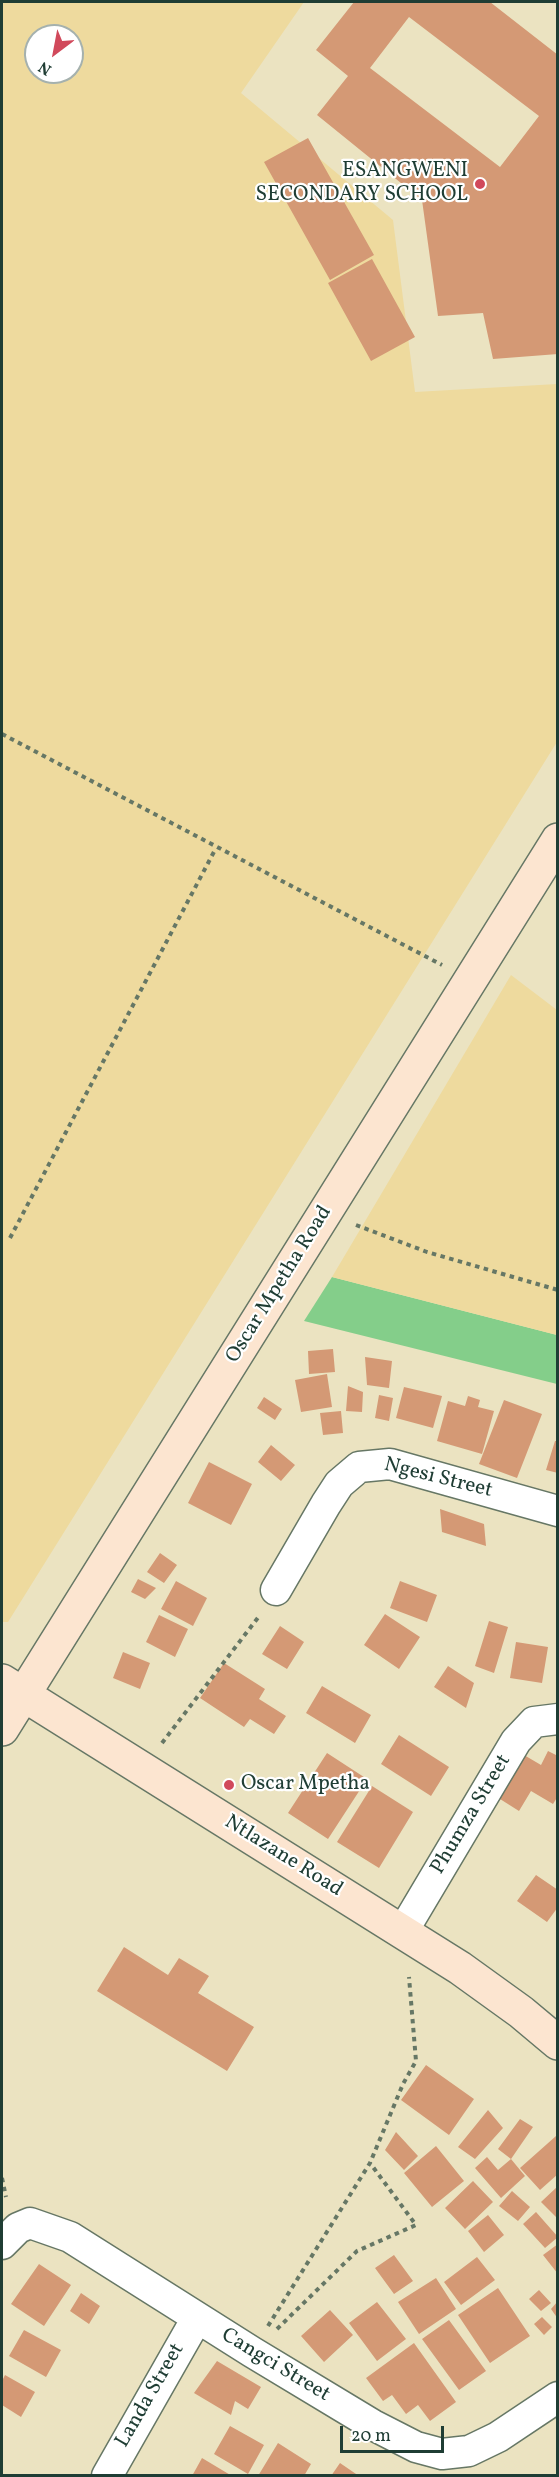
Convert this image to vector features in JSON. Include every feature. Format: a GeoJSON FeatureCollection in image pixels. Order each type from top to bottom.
{"type":"FeatureCollection","features":[{"type":"Feature","properties":{"kind":"street","name":"Oscar Mpetha Road"},"geometry":{"type":"LineString","coordinates":[[2,1729],[12,1688],[558,840]]}},
{"type":"Feature","properties":{"kind":"street","name":"Ngesi Street"},"geometry":{"type":"LineString","coordinates":[[276,1590],[326,1503],[339,1484],[358,1467],[390,1464],[558,1511]]}},
{"type":"Feature","properties":{"kind":"street","name":"Ntlazane Road"},"geometry":{"type":"LineString","coordinates":[[12,1688],[403,1931],[521,2012],[558,2043]]}},
{"type":"Feature","properties":{"kind":"street","name":"Phumza Street"},"geometry":{"type":"LineString","coordinates":[[403,1931],[516,1741],[534,1722],[558,1719]]}},
{"type":"Feature","properties":{"kind":"street","name":"Cangci Street"},"geometry":{"type":"LineString","coordinates":[[2,2244],[18,2228],[30,2223],[70,2236],[252,2352],[373,2425],[416,2447],[442,2454],[469,2451],[498,2437],[558,2397]]}},
{"type":"Feature","properties":{"kind":"street","name":"Landa Street"},"geometry":{"type":"LineString","coordinates":[[107,2475],[197,2318]]}},
{"type":"Feature","properties":{"kind":"path"},"geometry":{"type":"LineString","coordinates":[[2,734],[447,968]]}},
{"type":"Feature","properties":{"kind":"path"},"geometry":{"type":"LineString","coordinates":[[10,1238],[216,848]]}},
{"type":"Feature","properties":{"kind":"path"},"geometry":{"type":"LineString","coordinates":[[350,1223],[427,1252],[558,1290]]}},
{"type":"Feature","properties":{"kind":"path"},"geometry":{"type":"LineString","coordinates":[[158,1748],[269,1604],[276,1590]]}},
{"type":"Feature","properties":{"kind":"path"},"geometry":{"type":"LineString","coordinates":[[252,2352],[370,2163],[403,2084],[416,2061],[409,1989],[410,1969]]}},
{"type":"Feature","properties":{"kind":"path"},"geometry":{"type":"LineString","coordinates":[[252,2352],[357,2251],[416,2225],[370,2163]]}},
{"type":"Feature","properties":{"kind":"path"},"geometry":{"type":"LineString","coordinates":[[2,2178],[8,2203]]}},
{"type":"Feature","properties":{"kind":"green space"},"geometry":{"type":"Polygon","coordinates":[[[332,1277],[557,1335],[557,1384],[304,1321],[332,1277]]]}},
{"type":"Feature","properties":{"kind":"sand"},"geometry":{"type":"Polygon","coordinates":[[[2,2],[304,2],[241,93],[393,220],[415,392],[557,384],[557,742],[8,1622],[2,1622],[2,2]]]}},
{"type":"Feature","properties":{"kind":"sand"},"geometry":{"type":"Polygon","coordinates":[[[511,975],[557,1010],[557,1335],[332,1277],[511,975]]]}},
{"type":"Feature","properties":{"kind":"building","name":"ESANGWENI SECONDARY SCHOOL"},"geometry":{"type":"Polygon","coordinates":[[[354,2],[490,2],[558,55],[558,354],[493,359],[483,313],[438,316],[422,200],[317,115],[348,76],[316,50],[354,2]],[[409,17],[370,68],[500,167],[539,116],[409,17]]]}},
{"type":"Feature","properties":{"kind":"building"},"geometry":{"type":"Polygon","coordinates":[[[308,138],[374,255],[330,280],[264,162],[308,138]]]}},
{"type":"Feature","properties":{"kind":"building"},"geometry":{"type":"Polygon","coordinates":[[[372,259],[415,337],[371,361],[328,283],[372,259]]]}},
{"type":"Feature","properties":{"kind":"building"},"geometry":{"type":"Polygon","coordinates":[[[333,1349],[335,1372],[309,1374],[308,1351],[333,1349]]]}},
{"type":"Feature","properties":{"kind":"building"},"geometry":{"type":"Polygon","coordinates":[[[365,1357],[392,1361],[389,1388],[367,1385],[365,1357]]]}},
{"type":"Feature","properties":{"kind":"building"},"geometry":{"type":"Polygon","coordinates":[[[327,1374],[332,1407],[301,1412],[295,1380],[327,1374]]]}},
{"type":"Feature","properties":{"kind":"building"},"geometry":{"type":"Polygon","coordinates":[[[348,1386],[363,1392],[362,1412],[346,1411],[348,1386]]]}},
{"type":"Feature","properties":{"kind":"building"},"geometry":{"type":"Polygon","coordinates":[[[404,1387],[442,1396],[433,1428],[396,1418],[404,1387]]]}},
{"type":"Feature","properties":{"kind":"building"},"geometry":{"type":"Polygon","coordinates":[[[379,1395],[393,1398],[389,1421],[375,1418],[379,1395]]]}},
{"type":"Feature","properties":{"kind":"building"},"geometry":{"type":"Polygon","coordinates":[[[468,1396],[480,1400],[478,1407],[494,1411],[482,1454],[437,1441],[448,1401],[465,1406],[468,1396]]]}},
{"type":"Feature","properties":{"kind":"building"},"geometry":{"type":"Polygon","coordinates":[[[264,1397],[282,1409],[275,1420],[257,1408],[264,1397]]]}},
{"type":"Feature","properties":{"kind":"building"},"geometry":{"type":"Polygon","coordinates":[[[504,1400],[542,1414],[517,1478],[479,1464],[504,1400]]]}},
{"type":"Feature","properties":{"kind":"building"},"geometry":{"type":"Polygon","coordinates":[[[341,1411],[343,1433],[323,1435],[320,1413],[341,1411]]]}},
{"type":"Feature","properties":{"kind":"building"},"geometry":{"type":"Polygon","coordinates":[[[555,1441],[558,1441],[558,1473],[546,1470],[555,1441]]]}},
{"type":"Feature","properties":{"kind":"building"},"geometry":{"type":"Polygon","coordinates":[[[271,1445],[295,1465],[281,1481],[258,1462],[271,1445]]]}},
{"type":"Feature","properties":{"kind":"building"},"geometry":{"type":"Polygon","coordinates":[[[209,1462],[252,1484],[231,1525],[188,1503],[209,1462]]]}},
{"type":"Feature","properties":{"kind":"building"},"geometry":{"type":"Polygon","coordinates":[[[440,1509],[484,1524],[486,1546],[442,1532],[440,1509]]]}},
{"type":"Feature","properties":{"kind":"building"},"geometry":{"type":"Polygon","coordinates":[[[160,1553],[177,1565],[164,1583],[147,1572],[160,1553]]]}},
{"type":"Feature","properties":{"kind":"building"},"geometry":{"type":"Polygon","coordinates":[[[138,1579],[156,1588],[145,1599],[131,1592],[138,1579]]]}},
{"type":"Feature","properties":{"kind":"building"},"geometry":{"type":"Polygon","coordinates":[[[176,1581],[207,1598],[193,1626],[161,1609],[176,1581]]]}},
{"type":"Feature","properties":{"kind":"building"},"geometry":{"type":"Polygon","coordinates":[[[400,1581],[437,1595],[427,1622],[390,1608],[400,1581]]]}},
{"type":"Feature","properties":{"kind":"building"},"geometry":{"type":"Polygon","coordinates":[[[385,1614],[420,1637],[399,1669],[364,1645],[385,1614]]]}},
{"type":"Feature","properties":{"kind":"building"},"geometry":{"type":"Polygon","coordinates":[[[159,1615],[188,1629],[175,1657],[146,1642],[159,1615]]]}},
{"type":"Feature","properties":{"kind":"building"},"geometry":{"type":"Polygon","coordinates":[[[489,1621],[508,1627],[494,1673],[475,1666],[489,1621]]]}},
{"type":"Feature","properties":{"kind":"building"},"geometry":{"type":"Polygon","coordinates":[[[280,1626],[304,1642],[287,1669],[262,1654],[280,1626]]]}},
{"type":"Feature","properties":{"kind":"building"},"geometry":{"type":"Polygon","coordinates":[[[516,1642],[548,1647],[542,1683],[510,1678],[516,1642]]]}},
{"type":"Feature","properties":{"kind":"building"},"geometry":{"type":"Polygon","coordinates":[[[123,1652],[150,1663],[140,1689],[113,1678],[123,1652]]]}},
{"type":"Feature","properties":{"kind":"building"},"geometry":{"type":"Polygon","coordinates":[[[224,1663],[265,1689],[259,1699],[286,1716],[274,1734],[250,1719],[244,1727],[200,1698],[224,1663]]]}},
{"type":"Feature","properties":{"kind":"building"},"geometry":{"type":"Polygon","coordinates":[[[448,1666],[474,1683],[466,1708],[434,1687],[448,1666]]]}},
{"type":"Feature","properties":{"kind":"building"},"geometry":{"type":"Polygon","coordinates":[[[322,1686],[371,1715],[355,1743],[306,1713],[322,1686]]]}},
{"type":"Feature","properties":{"kind":"building"},"geometry":{"type":"Polygon","coordinates":[[[399,1735],[449,1767],[431,1796],[381,1764],[399,1735]]]}},
{"type":"Feature","properties":{"kind":"building"},"geometry":{"type":"Polygon","coordinates":[[[548,1751],[558,1756],[558,1796],[553,1804],[531,1791],[519,1811],[500,1799],[524,1755],[541,1765],[548,1751]]]}},
{"type":"Feature","properties":{"kind":"building"},"geometry":{"type":"Polygon","coordinates":[[[327,1753],[367,1779],[328,1839],[288,1813],[327,1753]]]}},
{"type":"Feature","properties":{"kind":"building"},"geometry":{"type":"Polygon","coordinates":[[[372,1786],[413,1812],[379,1868],[337,1842],[372,1786]]]}},
{"type":"Feature","properties":{"kind":"building"},"geometry":{"type":"Polygon","coordinates":[[[536,1875],[558,1890],[558,1907],[547,1922],[517,1901],[536,1875]]]}},
{"type":"Feature","properties":{"kind":"building"},"geometry":{"type":"Polygon","coordinates":[[[124,1947],[168,1975],[179,1958],[209,1976],[198,1993],[254,2027],[227,2071],[97,1991],[124,1947]]]}},
{"type":"Feature","properties":{"kind":"building"},"geometry":{"type":"Polygon","coordinates":[[[426,2065],[474,2099],[449,2135],[401,2100],[426,2065]]]}},
{"type":"Feature","properties":{"kind":"building"},"geometry":{"type":"Polygon","coordinates":[[[488,2110],[503,2128],[475,2159],[458,2147],[488,2110]]]}},
{"type":"Feature","properties":{"kind":"building"},"geometry":{"type":"Polygon","coordinates":[[[520,2119],[533,2127],[511,2159],[498,2149],[520,2119]]]}},
{"type":"Feature","properties":{"kind":"building"},"geometry":{"type":"Polygon","coordinates":[[[396,2132],[418,2156],[404,2170],[385,2150],[396,2132]]]}},
{"type":"Feature","properties":{"kind":"building"},"geometry":{"type":"Polygon","coordinates":[[[556,2136],[558,2174],[540,2190],[520,2168],[556,2136]]]}},
{"type":"Feature","properties":{"kind":"building"},"geometry":{"type":"Polygon","coordinates":[[[436,2146],[464,2181],[432,2207],[404,2173],[436,2146]]]}},
{"type":"Feature","properties":{"kind":"building"},"geometry":{"type":"Polygon","coordinates":[[[487,2157],[498,2170],[511,2159],[525,2176],[501,2198],[475,2168],[487,2157]]]}},
{"type":"Feature","properties":{"kind":"building"},"geometry":{"type":"Polygon","coordinates":[[[473,2181],[493,2202],[465,2229],[445,2208],[473,2181]]]}},
{"type":"Feature","properties":{"kind":"building"},"geometry":{"type":"Polygon","coordinates":[[[558,2186],[558,2219],[541,2202],[558,2186]]]}},
{"type":"Feature","properties":{"kind":"building"},"geometry":{"type":"Polygon","coordinates":[[[512,2191],[530,2207],[518,2221],[499,2206],[512,2191]]]}},
{"type":"Feature","properties":{"kind":"building"},"geometry":{"type":"Polygon","coordinates":[[[536,2212],[558,2237],[545,2248],[523,2224],[536,2212]]]}},
{"type":"Feature","properties":{"kind":"building"},"geometry":{"type":"Polygon","coordinates":[[[488,2215],[504,2235],[484,2252],[468,2231],[488,2215]]]}},
{"type":"Feature","properties":{"kind":"building"},"geometry":{"type":"Polygon","coordinates":[[[558,2244],[558,2274],[543,2255],[558,2244]]]}},
{"type":"Feature","properties":{"kind":"building"},"geometry":{"type":"Polygon","coordinates":[[[394,2255],[413,2281],[394,2294],[375,2268],[394,2255]]]}},
{"type":"Feature","properties":{"kind":"building"},"geometry":{"type":"Polygon","coordinates":[[[477,2257],[495,2280],[461,2305],[444,2282],[477,2257]]]}},
{"type":"Feature","properties":{"kind":"building"},"geometry":{"type":"Polygon","coordinates":[[[39,2264],[71,2285],[44,2326],[11,2304],[39,2264]]]}},
{"type":"Feature","properties":{"kind":"building"},"geometry":{"type":"Polygon","coordinates":[[[436,2278],[456,2309],[419,2334],[398,2302],[436,2278]]]}},
{"type":"Feature","properties":{"kind":"building"},"geometry":{"type":"Polygon","coordinates":[[[498,2288],[530,2336],[490,2363],[458,2315],[498,2288]]]}},
{"type":"Feature","properties":{"kind":"building"},"geometry":{"type":"Polygon","coordinates":[[[539,2290],[551,2303],[541,2311],[529,2299],[539,2290]]]}},
{"type":"Feature","properties":{"kind":"building"},"geometry":{"type":"Polygon","coordinates":[[[81,2293],[100,2306],[89,2324],[70,2311],[81,2293]]]}},
{"type":"Feature","properties":{"kind":"building"},"geometry":{"type":"Polygon","coordinates":[[[558,2301],[558,2319],[551,2309],[558,2301]]]}},
{"type":"Feature","properties":{"kind":"building"},"geometry":{"type":"Polygon","coordinates":[[[377,2302],[406,2339],[377,2361],[349,2323],[377,2302]]]}},
{"type":"Feature","properties":{"kind":"building"},"geometry":{"type":"Polygon","coordinates":[[[330,2310],[353,2335],[324,2362],[301,2336],[330,2310]]]}},
{"type":"Feature","properties":{"kind":"building"},"geometry":{"type":"Polygon","coordinates":[[[542,2317],[552,2327],[544,2335],[534,2324],[542,2317]]]}},
{"type":"Feature","properties":{"kind":"building"},"geometry":{"type":"Polygon","coordinates":[[[449,2320],[486,2371],[459,2390],[422,2339],[449,2320]]]}},
{"type":"Feature","properties":{"kind":"building"},"geometry":{"type":"Polygon","coordinates":[[[24,2330],[61,2350],[46,2377],[9,2356],[24,2330]]]}},
{"type":"Feature","properties":{"kind":"building"},"geometry":{"type":"Polygon","coordinates":[[[414,2343],[456,2402],[430,2421],[418,2405],[406,2414],[392,2395],[383,2401],[366,2378],[414,2343]]]}},
{"type":"Feature","properties":{"kind":"building"},"geometry":{"type":"Polygon","coordinates":[[[217,2361],[261,2387],[248,2409],[235,2401],[231,2415],[194,2393],[217,2361]]]}},
{"type":"Feature","properties":{"kind":"building"},"geometry":{"type":"Polygon","coordinates":[[[5,2375],[35,2392],[21,2417],[2,2405],[2,2381],[5,2375]]]}},
{"type":"Feature","properties":{"kind":"building"},"geometry":{"type":"Polygon","coordinates":[[[230,2426],[264,2445],[248,2474],[214,2454],[230,2426]]]}},
{"type":"Feature","properties":{"kind":"building"},"geometry":{"type":"Polygon","coordinates":[[[278,2443],[311,2464],[304,2476],[258,2476],[278,2443]]]}},
{"type":"Feature","properties":{"kind":"building"},"geometry":{"type":"Polygon","coordinates":[[[202,2458],[232,2476],[192,2476],[202,2458]]]}},
{"type":"Feature","properties":{"kind":"building"},"geometry":{"type":"Polygon","coordinates":[[[340,2463],[359,2476],[331,2476],[340,2463]]]}},
{"type":"Feature","properties":{"kind":"place","name":"ESANGWENI SECONDARY SCHOOL"},"geometry":{"type":"Point","coordinates":[480,184]}},
{"type":"Feature","properties":{"kind":"place","name":"Oscar Mpetha"},"geometry":{"type":"Point","coordinates":[229,1785]}}]}
